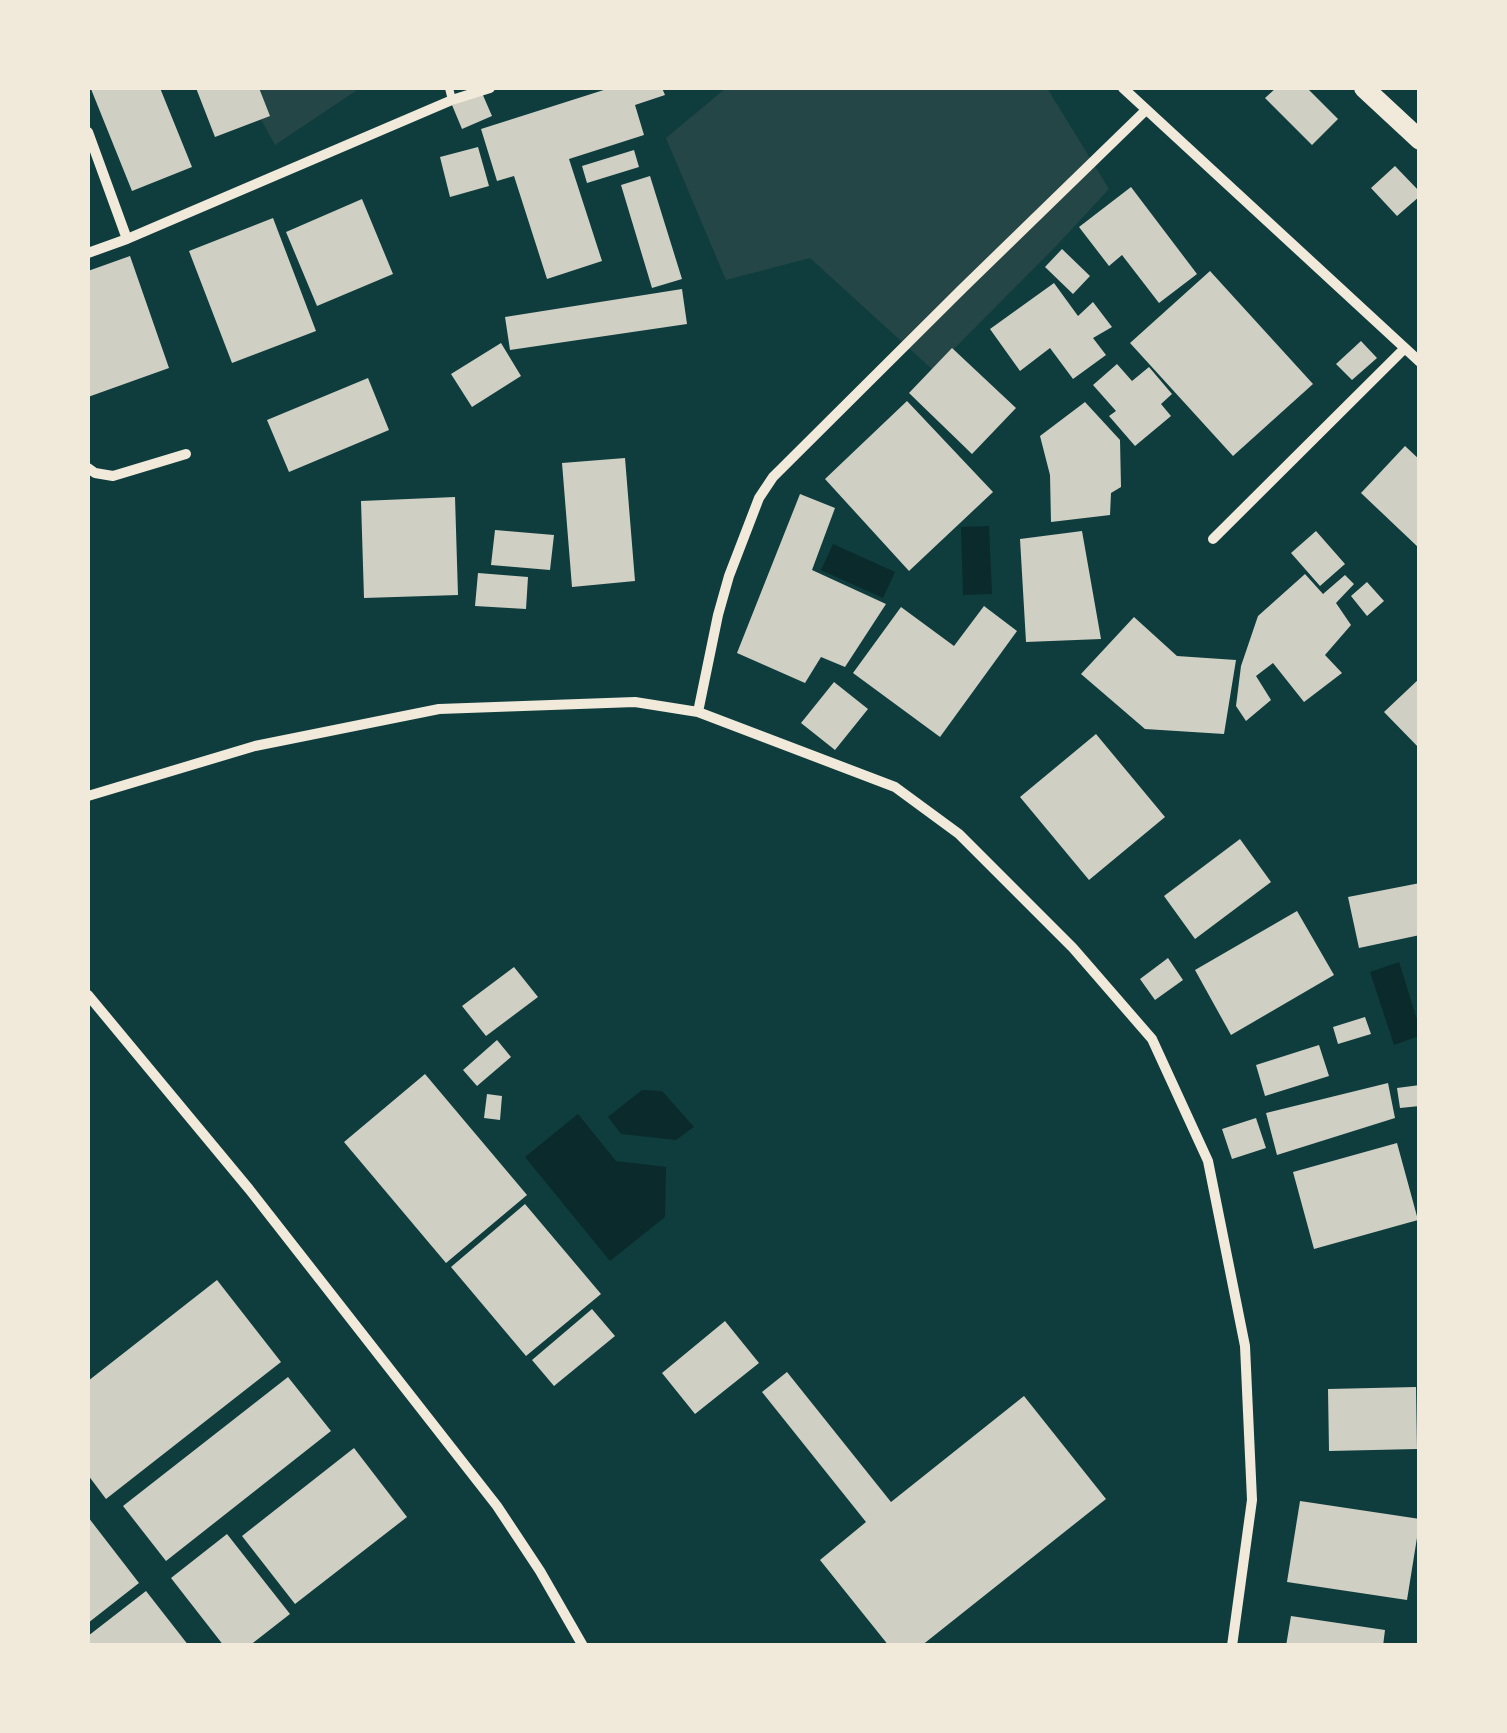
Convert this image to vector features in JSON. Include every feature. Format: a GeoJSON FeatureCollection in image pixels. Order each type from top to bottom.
{"type":"FeatureCollection","features":[{"type":"Feature","properties":{"kind":"main road"},"geometry":{"type":"LineString","coordinates":[[1364,88],[1420,140]]}},
{"type":"Feature","properties":{"kind":"street"},"geometry":{"type":"LineString","coordinates":[[88,253],[451,94],[490,88]]}},
{"type":"Feature","properties":{"kind":"street"},"geometry":{"type":"LineString","coordinates":[[1123,88],[1420,362]]}},
{"type":"Feature","properties":{"kind":"street"},"geometry":{"type":"LineString","coordinates":[[698,712],[729,576],[758,498],[773,477],[1146,110]]}},
{"type":"Feature","properties":{"kind":"street"},"geometry":{"type":"LineString","coordinates":[[88,132],[127,239]]}},
{"type":"Feature","properties":{"kind":"street"},"geometry":{"type":"LineString","coordinates":[[1212,539],[1404,348]]}},
{"type":"Feature","properties":{"kind":"street"},"geometry":{"type":"LineString","coordinates":[[88,468],[114,476],[186,454]]}},
{"type":"Feature","properties":{"kind":"street"},"geometry":{"type":"LineString","coordinates":[[88,796],[254,746],[439,709],[634,702],[698,712],[895,787],[959,834],[1073,948],[1152,1040],[1208,1161],[1245,1346],[1252,1500],[1232,1646]]}},
{"type":"Feature","properties":{"kind":"street"},"geometry":{"type":"LineString","coordinates":[[88,996],[248,1189],[498,1506],[583,1646]]}},
{"type":"Feature","properties":{"kind":"shaded area"},"geometry":{"type":"Polygon","coordinates":[[[244,88],[360,88],[275,145],[244,88]]]}},
{"type":"Feature","properties":{"kind":"shaded area"},"geometry":{"type":"Polygon","coordinates":[[[726,88],[1047,88],[1109,189],[933,370],[810,258],[726,280],[666,138],[726,88]]]}},
{"type":"Feature","properties":{"kind":"shaded area"},"geometry":{"type":"Polygon","coordinates":[[[989,526],[992,594],[963,595],[961,527],[989,526]]]}},
{"type":"Feature","properties":{"kind":"shaded area"},"geometry":{"type":"Polygon","coordinates":[[[833,544],[895,572],[883,598],[821,570],[833,544]]]}},
{"type":"Feature","properties":{"kind":"shaded area"},"geometry":{"type":"Polygon","coordinates":[[[1399,962],[1419,1036],[1394,1045],[1370,972],[1399,962]]]}},
{"type":"Feature","properties":{"kind":"shaded area"},"geometry":{"type":"Polygon","coordinates":[[[642,1090],[662,1091],[694,1127],[676,1140],[621,1134],[608,1117],[642,1090]]]}},
{"type":"Feature","properties":{"kind":"shaded area"},"geometry":{"type":"Polygon","coordinates":[[[578,1114],[616,1161],[666,1167],[665,1217],[610,1261],[525,1157],[578,1114]]]}},
{"type":"Feature","properties":{"kind":"building"},"geometry":{"type":"Polygon","coordinates":[[[160,88],[192,167],[132,191],[91,89],[160,88]]]}},
{"type":"Feature","properties":{"kind":"building"},"geometry":{"type":"Polygon","coordinates":[[[196,88],[259,88],[270,116],[215,137],[196,88]]]}},
{"type":"Feature","properties":{"kind":"building"},"geometry":{"type":"Polygon","coordinates":[[[610,88],[662,88],[665,95],[635,105],[644,135],[569,159],[602,261],[547,279],[514,176],[497,181],[481,129],[610,88]]]}},
{"type":"Feature","properties":{"kind":"building"},"geometry":{"type":"Polygon","coordinates":[[[1276,88],[1307,88],[1338,119],[1312,145],[1265,98],[1276,88]]]}},
{"type":"Feature","properties":{"kind":"building"},"geometry":{"type":"Polygon","coordinates":[[[482,93],[492,116],[462,129],[452,105],[482,93]]]}},
{"type":"Feature","properties":{"kind":"building"},"geometry":{"type":"Polygon","coordinates":[[[478,147],[489,186],[450,197],[440,157],[478,147]]]}},
{"type":"Feature","properties":{"kind":"building"},"geometry":{"type":"Polygon","coordinates":[[[634,150],[639,167],[587,183],[582,166],[634,150]]]}},
{"type":"Feature","properties":{"kind":"building"},"geometry":{"type":"Polygon","coordinates":[[[1395,166],[1420,192],[1397,216],[1371,188],[1395,166]]]}},
{"type":"Feature","properties":{"kind":"building"},"geometry":{"type":"Polygon","coordinates":[[[650,176],[682,279],[652,288],[621,185],[650,176]]]}},
{"type":"Feature","properties":{"kind":"building"},"geometry":{"type":"Polygon","coordinates":[[[1131,187],[1197,274],[1159,303],[1122,255],[1109,266],[1079,227],[1131,187]]]}},
{"type":"Feature","properties":{"kind":"building"},"geometry":{"type":"Polygon","coordinates":[[[362,199],[393,274],[317,306],[286,232],[362,199]]]}},
{"type":"Feature","properties":{"kind":"building"},"geometry":{"type":"Polygon","coordinates":[[[273,218],[316,331],[232,363],[189,251],[273,218]]]}},
{"type":"Feature","properties":{"kind":"building"},"geometry":{"type":"Polygon","coordinates":[[[1062,249],[1090,276],[1073,294],[1045,267],[1062,249]]]}},
{"type":"Feature","properties":{"kind":"building"},"geometry":{"type":"Polygon","coordinates":[[[130,256],[169,368],[88,397],[88,271],[130,256]]]}},
{"type":"Feature","properties":{"kind":"building"},"geometry":{"type":"Polygon","coordinates":[[[1210,271],[1313,384],[1233,456],[1130,343],[1210,271]]]}},
{"type":"Feature","properties":{"kind":"building"},"geometry":{"type":"Polygon","coordinates":[[[1054,283],[1078,316],[1093,302],[1112,327],[1093,338],[1106,355],[1073,379],[1050,348],[1020,371],[990,329],[1054,283]]]}},
{"type":"Feature","properties":{"kind":"building"},"geometry":{"type":"Polygon","coordinates":[[[682,289],[687,324],[510,350],[505,317],[682,289]]]}},
{"type":"Feature","properties":{"kind":"building"},"geometry":{"type":"Polygon","coordinates":[[[1361,341],[1377,358],[1352,380],[1336,364],[1361,341]]]}},
{"type":"Feature","properties":{"kind":"building"},"geometry":{"type":"Polygon","coordinates":[[[501,343],[521,376],[472,407],[451,374],[501,343]]]}},
{"type":"Feature","properties":{"kind":"building"},"geometry":{"type":"Polygon","coordinates":[[[952,348],[1016,408],[972,454],[909,393],[952,348]]]}},
{"type":"Feature","properties":{"kind":"building"},"geometry":{"type":"Polygon","coordinates":[[[1117,364],[1132,381],[1149,367],[1172,394],[1161,404],[1171,416],[1135,446],[1109,416],[1116,411],[1093,385],[1117,364]]]}},
{"type":"Feature","properties":{"kind":"building"},"geometry":{"type":"Polygon","coordinates":[[[368,378],[389,430],[289,472],[267,420],[368,378]]]}},
{"type":"Feature","properties":{"kind":"building"},"geometry":{"type":"Polygon","coordinates":[[[907,401],[993,492],[909,571],[825,479],[907,401]]]}},
{"type":"Feature","properties":{"kind":"building"},"geometry":{"type":"Polygon","coordinates":[[[1085,402],[1120,440],[1121,487],[1111,493],[1110,515],[1051,522],[1050,475],[1040,436],[1085,402]]]}},
{"type":"Feature","properties":{"kind":"building"},"geometry":{"type":"Polygon","coordinates":[[[1405,446],[1420,460],[1420,549],[1361,493],[1405,446]]]}},
{"type":"Feature","properties":{"kind":"building"},"geometry":{"type":"Polygon","coordinates":[[[625,458],[635,581],[572,587],[562,463],[625,458]]]}},
{"type":"Feature","properties":{"kind":"building"},"geometry":{"type":"Polygon","coordinates":[[[800,494],[835,508],[812,570],[886,604],[845,667],[821,657],[805,683],[737,653],[800,494]]]}},
{"type":"Feature","properties":{"kind":"building"},"geometry":{"type":"Polygon","coordinates":[[[455,497],[458,595],[364,598],[361,501],[455,497]]]}},
{"type":"Feature","properties":{"kind":"building"},"geometry":{"type":"Polygon","coordinates":[[[495,530],[554,535],[550,570],[491,565],[495,530]]]}},
{"type":"Feature","properties":{"kind":"building"},"geometry":{"type":"Polygon","coordinates":[[[1082,531],[1101,639],[1026,642],[1020,539],[1082,531]]]}},
{"type":"Feature","properties":{"kind":"building"},"geometry":{"type":"Polygon","coordinates":[[[1316,531],[1345,564],[1320,586],[1291,553],[1316,531]]]}},
{"type":"Feature","properties":{"kind":"building"},"geometry":{"type":"Polygon","coordinates":[[[478,573],[528,577],[526,609],[475,606],[478,573]]]}},
{"type":"Feature","properties":{"kind":"building"},"geometry":{"type":"Polygon","coordinates":[[[1305,574],[1323,594],[1345,575],[1354,584],[1336,603],[1351,625],[1325,655],[1342,673],[1304,702],[1273,663],[1256,676],[1271,700],[1246,721],[1236,706],[1241,666],[1258,616],[1305,574]]]}},
{"type":"Feature","properties":{"kind":"building"},"geometry":{"type":"Polygon","coordinates":[[[1367,582],[1384,601],[1367,616],[1351,596],[1367,582]]]}},
{"type":"Feature","properties":{"kind":"building"},"geometry":{"type":"Polygon","coordinates":[[[984,606],[1017,631],[940,737],[853,673],[901,607],[954,646],[984,606]]]}},
{"type":"Feature","properties":{"kind":"building"},"geometry":{"type":"Polygon","coordinates":[[[1134,617],[1177,656],[1236,660],[1224,734],[1145,729],[1081,674],[1134,617]]]}},
{"type":"Feature","properties":{"kind":"building"},"geometry":{"type":"Polygon","coordinates":[[[1420,678],[1420,749],[1384,712],[1420,678]]]}},
{"type":"Feature","properties":{"kind":"building"},"geometry":{"type":"Polygon","coordinates":[[[834,682],[868,709],[835,750],[801,723],[834,682]]]}},
{"type":"Feature","properties":{"kind":"building"},"geometry":{"type":"Polygon","coordinates":[[[1096,734],[1165,817],[1089,880],[1020,797],[1096,734]]]}},
{"type":"Feature","properties":{"kind":"building"},"geometry":{"type":"Polygon","coordinates":[[[1240,839],[1271,882],[1195,939],[1164,896],[1240,839]]]}},
{"type":"Feature","properties":{"kind":"building"},"geometry":{"type":"Polygon","coordinates":[[[1420,883],[1420,935],[1359,948],[1348,897],[1420,883]]]}},
{"type":"Feature","properties":{"kind":"building"},"geometry":{"type":"Polygon","coordinates":[[[1297,911],[1334,975],[1231,1035],[1195,970],[1297,911]]]}},
{"type":"Feature","properties":{"kind":"building"},"geometry":{"type":"Polygon","coordinates":[[[1168,958],[1183,980],[1155,1000],[1140,979],[1168,958]]]}},
{"type":"Feature","properties":{"kind":"building"},"geometry":{"type":"Polygon","coordinates":[[[514,967],[538,997],[486,1036],[462,1006],[514,967]]]}},
{"type":"Feature","properties":{"kind":"building"},"geometry":{"type":"Polygon","coordinates":[[[1365,1017],[1371,1034],[1338,1044],[1333,1027],[1365,1017]]]}},
{"type":"Feature","properties":{"kind":"building"},"geometry":{"type":"Polygon","coordinates":[[[497,1040],[511,1057],[477,1086],[463,1070],[497,1040]]]}},
{"type":"Feature","properties":{"kind":"building"},"geometry":{"type":"Polygon","coordinates":[[[1319,1045],[1329,1076],[1265,1096],[1256,1065],[1319,1045]]]}},
{"type":"Feature","properties":{"kind":"building"},"geometry":{"type":"Polygon","coordinates":[[[425,1074],[527,1195],[446,1263],[344,1142],[425,1074]]]}},
{"type":"Feature","properties":{"kind":"building"},"geometry":{"type":"Polygon","coordinates":[[[1388,1083],[1395,1118],[1277,1155],[1266,1113],[1388,1083]]]}},
{"type":"Feature","properties":{"kind":"building"},"geometry":{"type":"Polygon","coordinates":[[[1420,1085],[1420,1106],[1400,1108],[1397,1088],[1420,1085]]]}},
{"type":"Feature","properties":{"kind":"building"},"geometry":{"type":"Polygon","coordinates":[[[487,1094],[502,1096],[500,1120],[484,1118],[487,1094]]]}},
{"type":"Feature","properties":{"kind":"building"},"geometry":{"type":"Polygon","coordinates":[[[1256,1118],[1266,1148],[1232,1159],[1222,1129],[1256,1118]]]}},
{"type":"Feature","properties":{"kind":"building"},"geometry":{"type":"Polygon","coordinates":[[[1397,1143],[1418,1220],[1314,1249],[1293,1172],[1397,1143]]]}},
{"type":"Feature","properties":{"kind":"building"},"geometry":{"type":"Polygon","coordinates":[[[525,1204],[601,1294],[526,1356],[451,1267],[525,1204]]]}},
{"type":"Feature","properties":{"kind":"building"},"geometry":{"type":"Polygon","coordinates":[[[217,1280],[281,1362],[106,1499],[88,1475],[88,1381],[217,1280]]]}},
{"type":"Feature","properties":{"kind":"building"},"geometry":{"type":"Polygon","coordinates":[[[592,1309],[615,1336],[554,1386],[532,1360],[592,1309]]]}},
{"type":"Feature","properties":{"kind":"building"},"geometry":{"type":"Polygon","coordinates":[[[725,1321],[759,1363],[695,1414],[662,1373],[725,1321]]]}},
{"type":"Feature","properties":{"kind":"building"},"geometry":{"type":"Polygon","coordinates":[[[787,1372],[891,1502],[1024,1396],[1106,1499],[921,1646],[889,1646],[820,1560],[866,1522],[762,1392],[787,1372]]]}},
{"type":"Feature","properties":{"kind":"building"},"geometry":{"type":"Polygon","coordinates":[[[288,1377],[331,1431],[166,1561],[123,1506],[288,1377]]]}},
{"type":"Feature","properties":{"kind":"building"},"geometry":{"type":"Polygon","coordinates":[[[1416,1387],[1417,1449],[1329,1451],[1328,1389],[1416,1387]]]}},
{"type":"Feature","properties":{"kind":"building"},"geometry":{"type":"Polygon","coordinates":[[[354,1448],[407,1517],[295,1604],[242,1536],[354,1448]]]}},
{"type":"Feature","properties":{"kind":"building"},"geometry":{"type":"Polygon","coordinates":[[[1300,1501],[1420,1519],[1407,1600],[1287,1582],[1300,1501]]]}},
{"type":"Feature","properties":{"kind":"building"},"geometry":{"type":"Polygon","coordinates":[[[88,1517],[139,1583],[88,1623],[88,1517]]]}},
{"type":"Feature","properties":{"kind":"building"},"geometry":{"type":"Polygon","coordinates":[[[227,1534],[290,1614],[249,1646],[224,1646],[171,1578],[227,1534]]]}},
{"type":"Feature","properties":{"kind":"building"},"geometry":{"type":"Polygon","coordinates":[[[146,1591],[189,1646],[88,1646],[88,1636],[146,1591]]]}},
{"type":"Feature","properties":{"kind":"building"},"geometry":{"type":"Polygon","coordinates":[[[1291,1616],[1385,1630],[1383,1646],[1286,1646],[1291,1616]]]}}]}
